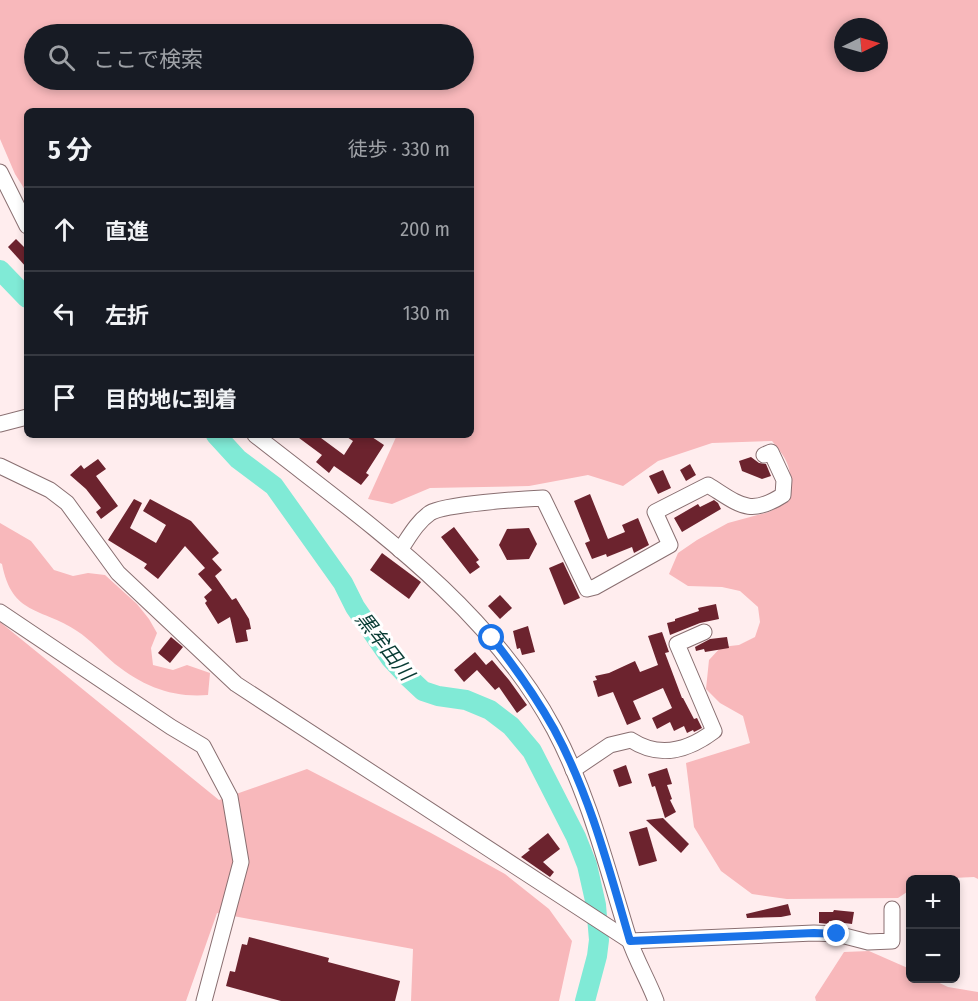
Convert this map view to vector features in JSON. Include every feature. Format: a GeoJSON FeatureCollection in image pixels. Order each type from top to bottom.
{"type":"FeatureCollection","features":[{"type":"Feature","properties":{"kind":"street"},"geometry":{"type":"LineString","coordinates":[[0,172],[24,220]]}},
{"type":"Feature","properties":{"kind":"street"},"geometry":{"type":"LineString","coordinates":[[0,424],[24,418]]}},
{"type":"Feature","properties":{"kind":"street"},"geometry":{"type":"LineString","coordinates":[[259,438],[400,550],[457,600],[510,661],[554,729],[573,770],[591,814],[630,941],[656,1001]]}},
{"type":"Feature","properties":{"kind":"street"},"geometry":{"type":"LineString","coordinates":[[400,550],[415,526],[432,512],[516,499],[543,498],[587,589],[595,587],[670,545],[655,512],[708,485],[734,501],[753,508],[770,503],[783,495],[784,480],[771,452],[764,455]]}},
{"type":"Feature","properties":{"kind":"street"},"geometry":{"type":"LineString","coordinates":[[0,466],[50,490],[67,503],[118,573],[236,684],[630,941],[814,933],[837,934],[868,942],[892,941],[892,909]]}},
{"type":"Feature","properties":{"kind":"street"},"geometry":{"type":"LineString","coordinates":[[0,612],[203,746],[230,797],[241,862],[204,1001]]}},
{"type":"Feature","properties":{"kind":"street"},"geometry":{"type":"LineString","coordinates":[[573,770],[610,745],[631,740],[645,749],[676,750],[698,743],[714,731],[677,644],[704,632]]}},
{"type":"Feature","properties":{"kind":"shaded area"},"geometry":{"type":"Polygon","coordinates":[[[0,0],[978,0],[978,879],[960,878],[960,875],[906,875],[906,893],[898,898],[787,899],[752,894],[721,871],[694,827],[686,763],[750,743],[743,716],[720,703],[706,689],[709,660],[721,647],[739,645],[755,637],[760,622],[758,607],[740,591],[722,587],[688,586],[669,574],[678,553],[697,540],[728,523],[769,512],[790,500],[789,468],[772,441],[712,443],[658,461],[623,486],[588,475],[529,486],[430,488],[392,504],[368,499],[396,438],[474,438],[474,108],[24,108],[24,188],[15,174],[0,139],[0,0]]]}},
{"type":"Feature","properties":{"kind":"shaded area"},"geometry":{"type":"Polygon","coordinates":[[[0,523],[31,541],[54,570],[73,576],[88,573],[105,575],[137,604],[157,633],[151,648],[153,665],[173,670],[187,665],[210,673],[208,695],[182,695],[158,689],[136,679],[77,631],[21,602],[13,593],[0,563],[0,523]]]}},
{"type":"Feature","properties":{"kind":"shaded area"},"geometry":{"type":"Polygon","coordinates":[[[0,622],[219,800],[307,769],[505,874],[549,909],[572,941],[559,1001],[411,1001],[413,949],[217,913],[186,1001],[0,1001],[0,622]]]}},
{"type":"Feature","properties":{"kind":"shaded area"},"geometry":{"type":"Polygon","coordinates":[[[869,951],[906,967],[906,983],[940,983],[948,987],[978,992],[978,1001],[816,1001],[815,997],[844,952],[869,951]]]}},
{"type":"Feature","properties":{"kind":"building"},"geometry":{"type":"Polygon","coordinates":[[[16,239],[24,247],[24,265],[8,247],[16,239]]]}},
{"type":"Feature","properties":{"kind":"building"},"geometry":{"type":"Polygon","coordinates":[[[299,438],[321,438],[344,455],[353,441],[348,438],[374,438],[384,445],[366,473],[369,475],[361,485],[334,466],[329,473],[316,462],[322,455],[299,438]]]}},
{"type":"Feature","properties":{"kind":"building"},"geometry":{"type":"Polygon","coordinates":[[[751,457],[759,463],[766,464],[771,476],[762,479],[742,471],[739,461],[751,457]]]}},
{"type":"Feature","properties":{"kind":"building"},"geometry":{"type":"Polygon","coordinates":[[[98,459],[106,469],[96,476],[118,506],[101,519],[96,512],[101,508],[86,489],[70,475],[81,465],[84,469],[98,459]]]}},
{"type":"Feature","properties":{"kind":"building"},"geometry":{"type":"Polygon","coordinates":[[[690,464],[696,475],[686,481],[680,470],[690,464]]]}},
{"type":"Feature","properties":{"kind":"building"},"geometry":{"type":"Polygon","coordinates":[[[663,470],[671,488],[658,494],[649,476],[663,470]]]}},
{"type":"Feature","properties":{"kind":"building"},"geometry":{"type":"Polygon","coordinates":[[[590,494],[608,539],[625,532],[622,525],[638,518],[649,545],[634,553],[632,547],[607,557],[606,554],[592,559],[585,543],[590,541],[574,501],[590,494]]]}},
{"type":"Feature","properties":{"kind":"building"},"geometry":{"type":"Polygon","coordinates":[[[134,499],[142,503],[130,528],[156,543],[166,525],[143,511],[150,499],[191,521],[219,553],[212,559],[222,570],[215,576],[232,600],[236,598],[249,619],[251,629],[246,630],[248,641],[236,643],[230,617],[218,624],[205,603],[207,601],[204,597],[212,590],[198,574],[205,568],[185,546],[158,579],[144,568],[147,564],[108,540],[134,499]]]}},
{"type":"Feature","properties":{"kind":"building"},"geometry":{"type":"Polygon","coordinates":[[[714,500],[721,509],[682,532],[674,518],[698,504],[700,507],[714,500]]]}},
{"type":"Feature","properties":{"kind":"building"},"geometry":{"type":"Polygon","coordinates":[[[454,527],[479,560],[476,562],[480,567],[470,574],[441,537],[454,527]]]}},
{"type":"Feature","properties":{"kind":"building"},"geometry":{"type":"Polygon","coordinates":[[[529,528],[537,544],[529,559],[507,560],[499,545],[507,529],[529,528]]]}},
{"type":"Feature","properties":{"kind":"building"},"geometry":{"type":"Polygon","coordinates":[[[382,553],[421,582],[409,599],[370,570],[382,553]]]}},
{"type":"Feature","properties":{"kind":"building"},"geometry":{"type":"Polygon","coordinates":[[[563,562],[580,598],[564,605],[549,568],[563,562]]]}},
{"type":"Feature","properties":{"kind":"building"},"geometry":{"type":"Polygon","coordinates":[[[500,595],[512,608],[500,619],[488,606],[500,595]]]}},
{"type":"Feature","properties":{"kind":"building"},"geometry":{"type":"Polygon","coordinates":[[[716,604],[719,619],[700,623],[670,635],[667,623],[699,611],[698,608],[716,604]]]}},
{"type":"Feature","properties":{"kind":"building"},"geometry":{"type":"Polygon","coordinates":[[[528,626],[535,652],[522,655],[520,648],[517,649],[513,631],[528,626]]]}},
{"type":"Feature","properties":{"kind":"building"},"geometry":{"type":"Polygon","coordinates":[[[662,632],[669,652],[665,653],[682,698],[702,728],[694,732],[693,730],[687,733],[684,726],[674,731],[670,722],[657,729],[652,718],[672,708],[663,688],[633,701],[641,719],[627,725],[613,692],[598,697],[593,681],[597,680],[595,676],[609,673],[635,661],[640,672],[658,665],[648,636],[662,632]]]}},
{"type":"Feature","properties":{"kind":"building"},"geometry":{"type":"Polygon","coordinates":[[[171,637],[183,647],[170,663],[158,653],[171,637]]]}},
{"type":"Feature","properties":{"kind":"building"},"geometry":{"type":"Polygon","coordinates":[[[727,637],[729,648],[705,652],[704,649],[696,651],[695,647],[710,639],[727,637]]]}},
{"type":"Feature","properties":{"kind":"building"},"geometry":{"type":"Polygon","coordinates":[[[475,652],[486,665],[492,660],[527,705],[517,713],[499,687],[495,690],[477,670],[464,682],[454,670],[475,652]]]}},
{"type":"Feature","properties":{"kind":"building"},"geometry":{"type":"Polygon","coordinates":[[[626,765],[632,783],[619,787],[613,770],[626,765]]]}},
{"type":"Feature","properties":{"kind":"building"},"geometry":{"type":"Polygon","coordinates":[[[667,768],[672,784],[667,785],[672,799],[670,800],[676,812],[665,818],[655,786],[652,787],[648,774],[667,768]]]}},
{"type":"Feature","properties":{"kind":"building"},"geometry":{"type":"Polygon","coordinates":[[[663,818],[689,844],[681,853],[646,820],[663,818]]]}},
{"type":"Feature","properties":{"kind":"building"},"geometry":{"type":"Polygon","coordinates":[[[647,827],[657,861],[639,866],[629,832],[647,827]]]}},
{"type":"Feature","properties":{"kind":"building"},"geometry":{"type":"Polygon","coordinates":[[[548,833],[560,849],[543,862],[554,872],[550,877],[521,857],[548,833]]]}},
{"type":"Feature","properties":{"kind":"building"},"geometry":{"type":"Polygon","coordinates":[[[788,904],[791,915],[747,918],[746,914],[788,904]]]}},
{"type":"Feature","properties":{"kind":"building"},"geometry":{"type":"Polygon","coordinates":[[[834,910],[854,912],[852,924],[829,921],[829,924],[819,923],[819,912],[833,912],[834,910]]]}},
{"type":"Feature","properties":{"kind":"building"},"geometry":{"type":"Polygon","coordinates":[[[249,937],[329,958],[328,962],[400,981],[395,1001],[281,1001],[226,986],[230,971],[235,972],[242,944],[247,945],[249,937]]]}},
{"type":"Feature","properties":{"kind":"waterway","name":"黒牟田川"},"geometry":{"type":"LineString","coordinates":[[0,270],[24,295]]}},
{"type":"Feature","properties":{"kind":"waterway","name":"黒牟田川"},"geometry":{"type":"LineString","coordinates":[[219,438],[238,459],[274,486],[343,583],[355,607],[391,659],[407,676],[423,691],[438,696],[466,700],[490,710],[511,726],[532,751],[576,837],[587,865],[596,905],[599,940],[585,1001]]}},
{"type":"Feature","properties":{"kind":"route"},"geometry":{"type":"LineString","coordinates":[[492,638],[510,661],[554,729],[573,770],[591,814],[630,941],[837,934]]}}]}
